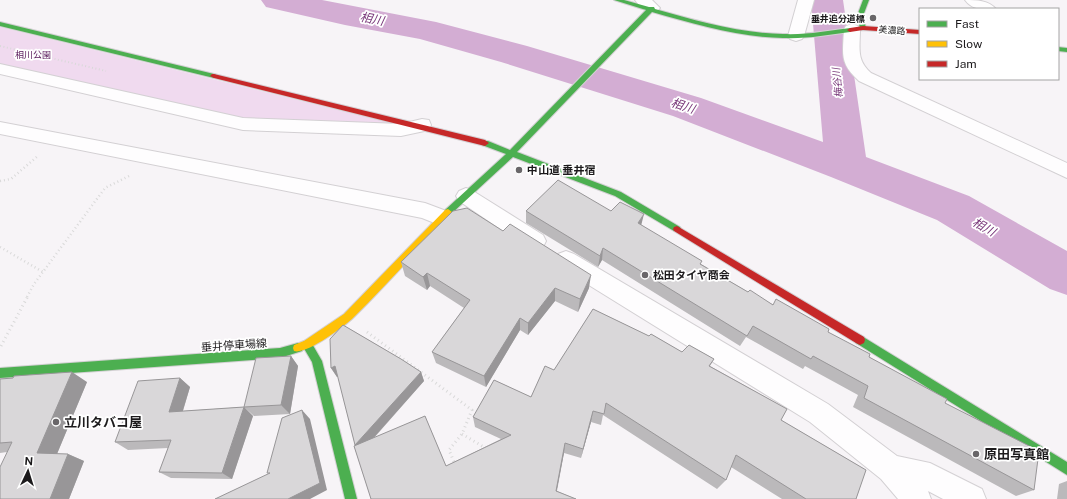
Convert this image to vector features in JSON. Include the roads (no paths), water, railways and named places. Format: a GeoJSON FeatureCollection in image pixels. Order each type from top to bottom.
{"type":"FeatureCollection","features":[{"type":"Feature","properties":{"kind":"street","name":"美濃路"},"geometry":{"type":"LineString","coordinates":[[617,0],[645,9],[737,32],[775,36],[801,36],[854,29],[919,32]]}},
{"type":"Feature","properties":{"kind":"street"},"geometry":{"type":"LineString","coordinates":[[801,36],[797,27],[806,5],[806,0]]}},
{"type":"Feature","properties":{"kind":"street"},"geometry":{"type":"LineString","coordinates":[[866,0],[854,29],[851,56],[855,68],[865,77],[1067,171]]}},
{"type":"Feature","properties":{"kind":"street"},"geometry":{"type":"LineString","coordinates":[[973,0],[986,8]]}},
{"type":"Feature","properties":{"kind":"street","name":"垂井停車場線"},"geometry":{"type":"LineString","coordinates":[[0,373],[280,353],[307,344],[347,317],[442,218],[512,153],[645,9]]}},
{"type":"Feature","properties":{"kind":"street"},"geometry":{"type":"LineString","coordinates":[[0,24],[422,125],[478,140],[618,194],[905,367],[1067,469]]}},
{"type":"Feature","properties":{"kind":"street"},"geometry":{"type":"LineString","coordinates":[[0,69],[243,124],[401,130],[422,125]]}},
{"type":"Feature","properties":{"kind":"street"},"geometry":{"type":"LineString","coordinates":[[0,128],[425,212],[442,218]]}},
{"type":"Feature","properties":{"kind":"street"},"geometry":{"type":"LineString","coordinates":[[466,196],[556,255],[819,413],[891,469],[917,499]]}},
{"type":"Feature","properties":{"kind":"street"},"geometry":{"type":"LineString","coordinates":[[307,344],[317,361],[351,499]]}},
{"type":"Feature","properties":{"kind":"street"},"geometry":{"type":"LineString","coordinates":[[891,469],[930,477],[972,499]]}},
{"type":"Feature","properties":{"kind":"waterway","name":"相川"},"geometry":{"type":"LineString","coordinates":[[277,0],[345,15],[424,29],[514,54],[687,107],[846,166]]}},
{"type":"Feature","properties":{"kind":"waterway","name":"梅谷川"},"geometry":{"type":"LineString","coordinates":[[827,0],[846,166]]}},
{"type":"Feature","properties":{"kind":"waterway","name":"相川"},"geometry":{"type":"LineString","coordinates":[[846,166],[953,208],[1067,275]]}},
{"type":"Feature","properties":{"kind":"place","name":"垂井追分道標"},"geometry":{"type":"Point","coordinates":[873,18]}},
{"type":"Feature","properties":{"kind":"place","name":"中山道 垂井宿"},"geometry":{"type":"Point","coordinates":[519,170]}},
{"type":"Feature","properties":{"kind":"place","name":"松田タイヤ商会"},"geometry":{"type":"Point","coordinates":[645,275]}},
{"type":"Feature","properties":{"kind":"place","name":"立川タバコ屋"},"geometry":{"type":"Point","coordinates":[56,422]}},
{"type":"Feature","properties":{"kind":"place","name":"原田写真館"},"geometry":{"type":"Point","coordinates":[976,454]}},
{"type":"Feature","properties":{"kind":"park label","name":"相川公園"},"geometry":{"type":"Point","coordinates":[33,54]}}]}
